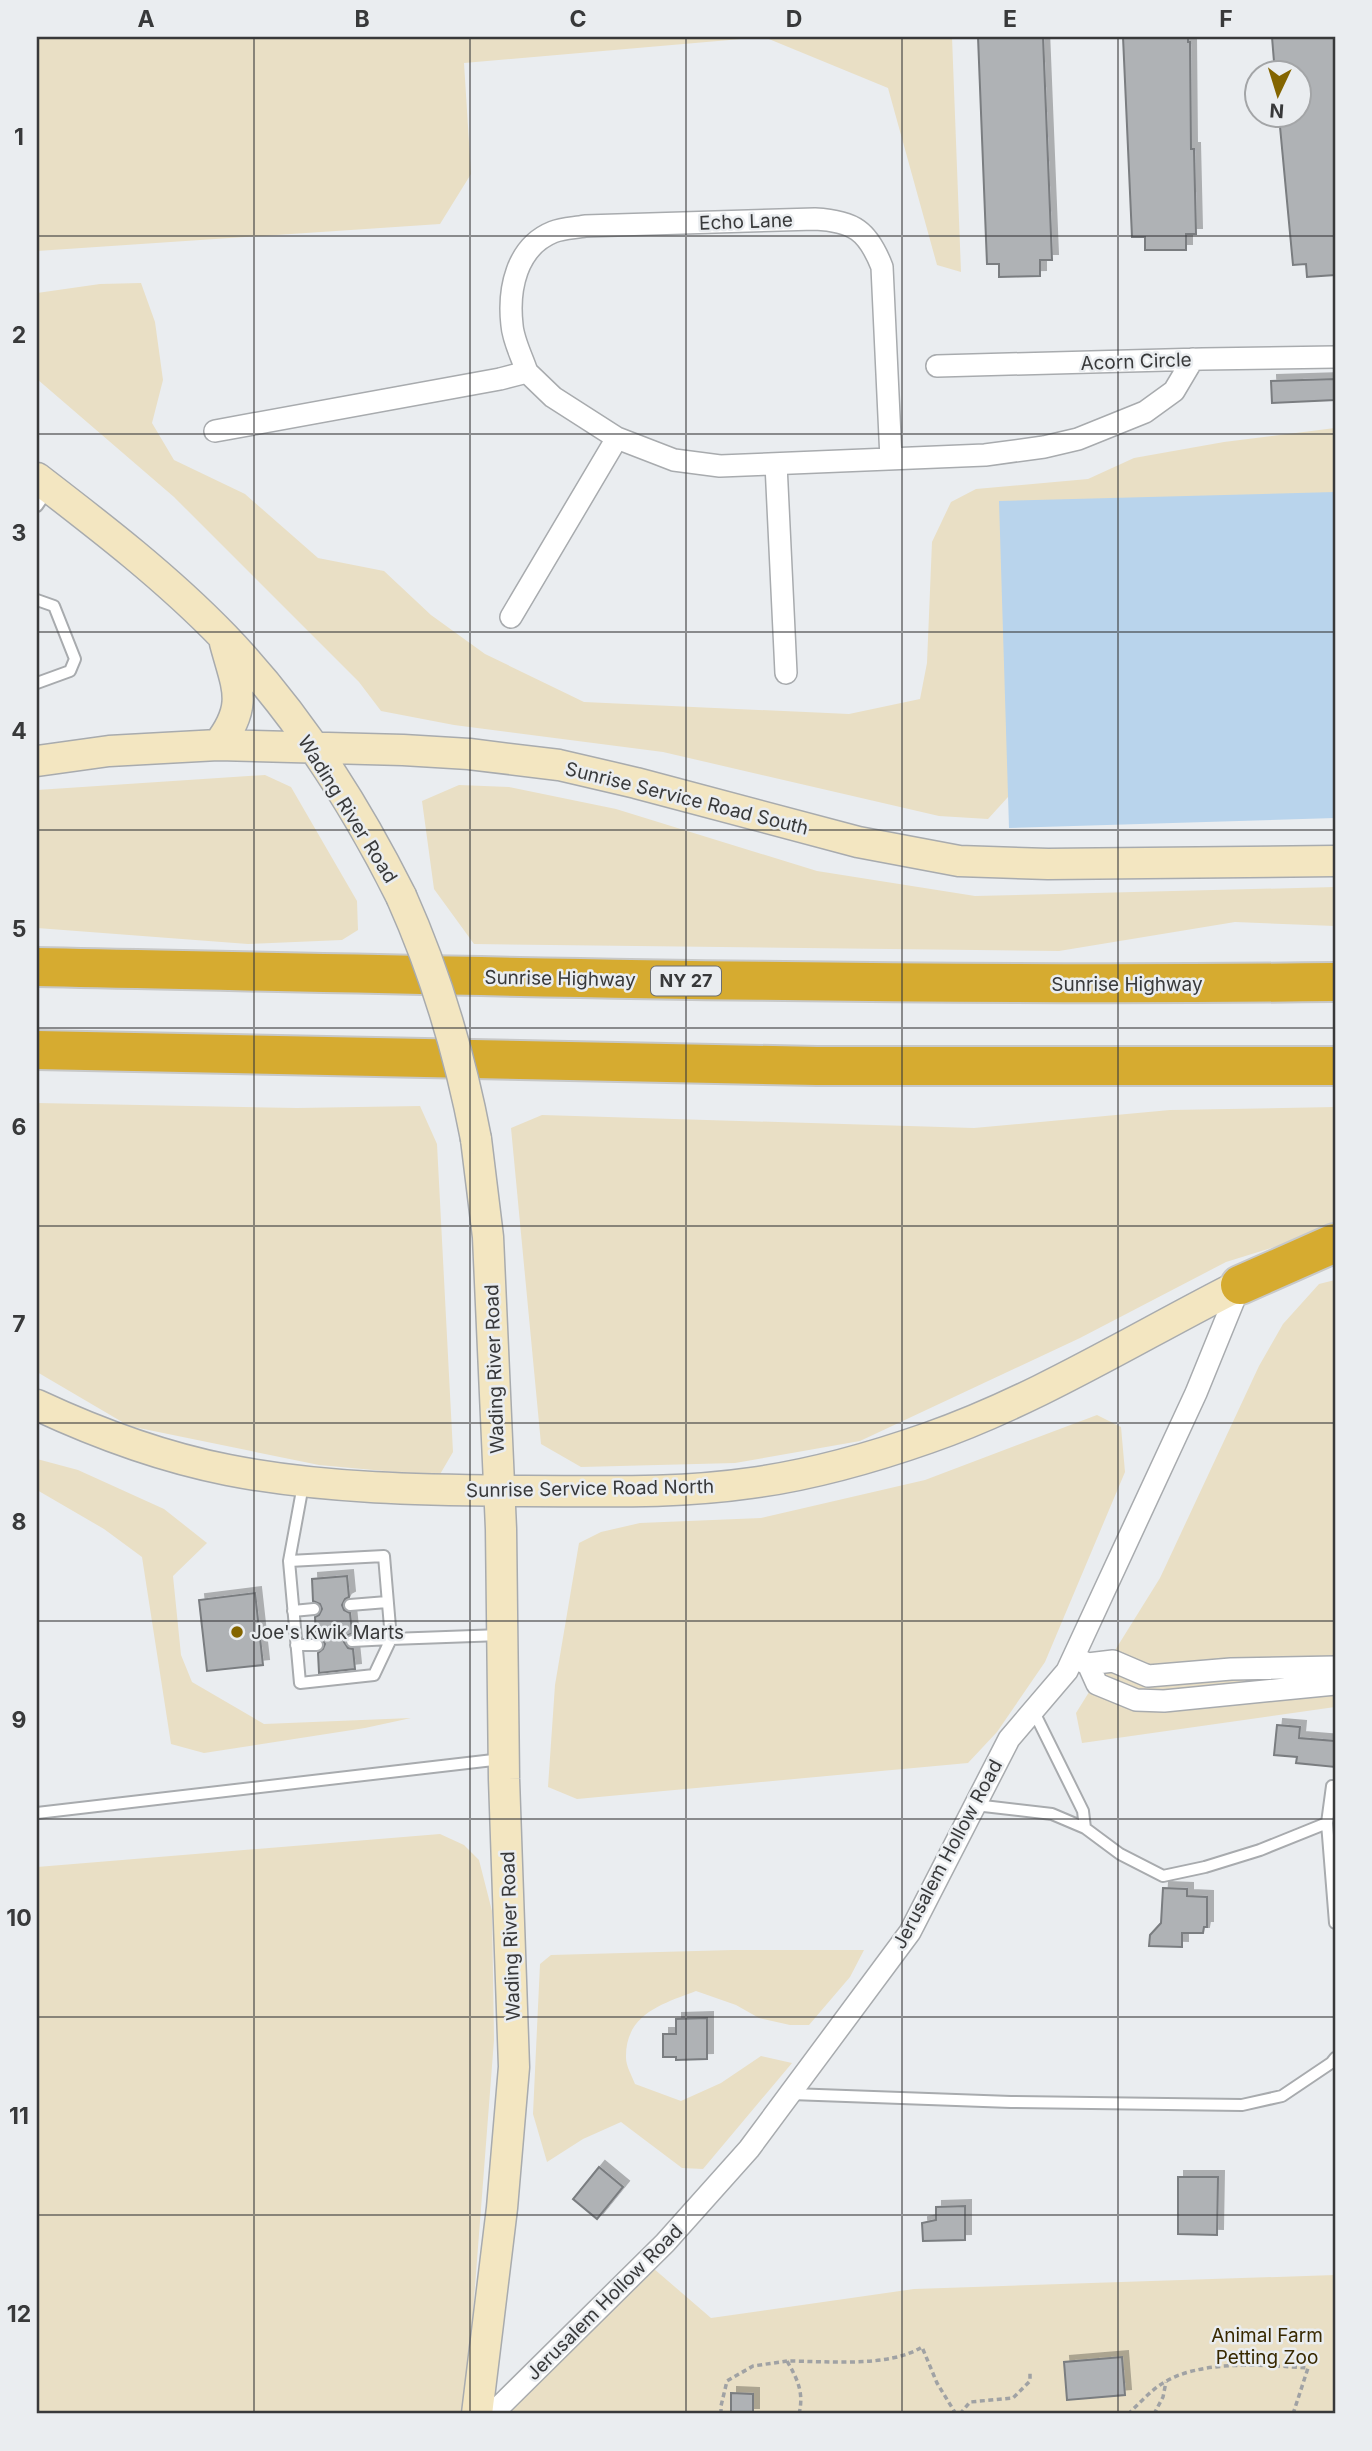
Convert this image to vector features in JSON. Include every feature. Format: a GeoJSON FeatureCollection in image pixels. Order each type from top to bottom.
{"type":"FeatureCollection","features":[{"type":"Feature","properties":{"kind":"highway","name":"Sunrise Highway"},"geometry":{"type":"LineString","coordinates":[[37,967],[849,983],[1060,985],[1335,982]]}},
{"type":"Feature","properties":{"kind":"highway"},"geometry":{"type":"LineString","coordinates":[[37,1050],[817,1066],[1335,1066]]}},
{"type":"Feature","properties":{"kind":"highway"},"geometry":{"type":"LineString","coordinates":[[1240,1285],[1335,1243]]}},
{"type":"Feature","properties":{"kind":"street","name":"Echo Lane"},"geometry":{"type":"LineString","coordinates":[[891,459],[882,267],[873,244],[859,230],[839,220],[816,219],[585,226],[553,232],[534,244],[520,261],[511,291],[512,327],[527,372],[553,397],[600,430],[674,460],[720,466],[776,464],[985,455],[1044,447],[1078,439],[1145,412],[1174,391],[1193,359]]}},
{"type":"Feature","properties":{"kind":"street","name":"Acorn Circle"},"geometry":{"type":"LineString","coordinates":[[937,366],[1335,357]]}},
{"type":"Feature","properties":{"kind":"street"},"geometry":{"type":"LineString","coordinates":[[215,431],[527,372]]}},
{"type":"Feature","properties":{"kind":"street"},"geometry":{"type":"LineString","coordinates":[[511,617],[617,438]]}},
{"type":"Feature","properties":{"kind":"street"},"geometry":{"type":"LineString","coordinates":[[776,464],[786,673]]}},
{"type":"Feature","properties":{"kind":"street","name":"Wading River Road"},"geometry":{"type":"LineString","coordinates":[[41,490],[122,544],[223,636],[312,747],[365,829],[401,896],[426,955],[461,1066],[476,1139],[488,1237],[504,1634],[504,1759],[514,2067],[502,2208],[477,2414]]}},
{"type":"Feature","properties":{"kind":"street"},"geometry":{"type":"LineString","coordinates":[[218,745],[233,724],[238,707],[237,687],[223,636]]}},
{"type":"Feature","properties":{"kind":"street","name":"Sunrise Service Road South"},"geometry":{"type":"LineString","coordinates":[[37,761],[108,751],[218,745],[479,755],[559,765],[858,842],[959,861],[1048,864],[1335,861]]}},
{"type":"Feature","properties":{"kind":"street","name":"Sunrise Service Road North"},"geometry":{"type":"LineString","coordinates":[[37,1405],[118,1438],[192,1461],[303,1481],[418,1490],[641,1491],[715,1487],[788,1477],[867,1458],[931,1437],[1007,1405],[1240,1285]]}},
{"type":"Feature","properties":{"kind":"street","name":"Jerusalem Hollow Road"},"geometry":{"type":"LineString","coordinates":[[492,2414],[665,2243],[749,2149],[910,1932],[1009,1739],[1067,1671],[1081,1661],[1240,1285]]}},
{"type":"Feature","properties":{"kind":"street"},"geometry":{"type":"LineString","coordinates":[[1081,1661],[1112,1661],[1147,1676],[1335,1667]]}},
{"type":"Feature","properties":{"kind":"street"},"geometry":{"type":"LineString","coordinates":[[1081,1661],[1097,1684],[1136,1700],[1164,1701],[1335,1684]]}},
{"type":"Feature","properties":{"kind":"street"},"geometry":{"type":"LineString","coordinates":[[1231,1670],[1233,1694]]}},
{"type":"Feature","properties":{"kind":"lane"},"geometry":{"type":"LineString","coordinates":[[37,600],[54,606],[75,659],[70,671],[37,683]]}},
{"type":"Feature","properties":{"kind":"lane"},"geometry":{"type":"LineString","coordinates":[[289,1561],[384,1556],[391,1639],[374,1675],[300,1683],[289,1561],[303,1481]]}},
{"type":"Feature","properties":{"kind":"lane"},"geometry":{"type":"LineString","coordinates":[[349,1605],[387,1602]]}},
{"type":"Feature","properties":{"kind":"lane"},"geometry":{"type":"LineString","coordinates":[[293,1611],[314,1609]]}},
{"type":"Feature","properties":{"kind":"lane"},"geometry":{"type":"LineString","coordinates":[[352,1641],[504,1634]]}},
{"type":"Feature","properties":{"kind":"lane"},"geometry":{"type":"LineString","coordinates":[[296,1645],[317,1645]]}},
{"type":"Feature","properties":{"kind":"lane"},"geometry":{"type":"LineString","coordinates":[[1034,1710],[1083,1811],[1085,1828]]}},
{"type":"Feature","properties":{"kind":"lane"},"geometry":{"type":"LineString","coordinates":[[37,1813],[504,1759]]}},
{"type":"Feature","properties":{"kind":"lane"},"geometry":{"type":"LineString","coordinates":[[1332,1786],[1327,1823],[1335,1923]]}},
{"type":"Feature","properties":{"kind":"lane"},"geometry":{"type":"LineString","coordinates":[[975,1805],[1052,1814],[1085,1828],[1120,1854],[1163,1875],[1205,1867],[1260,1850],[1327,1823]]}},
{"type":"Feature","properties":{"kind":"lane"},"geometry":{"type":"LineString","coordinates":[[791,2094],[1011,2102],[1242,2105],[1282,2096],[1335,2058]]}},
{"type":"Feature","properties":{"kind":"path"},"geometry":{"type":"LineString","coordinates":[[721,2414],[727,2381],[753,2366],[787,2361],[877,2361],[909,2355],[922,2347],[937,2383],[958,2414],[970,2402],[1013,2398],[1030,2381],[1030,2372]]}},
{"type":"Feature","properties":{"kind":"path"},"geometry":{"type":"LineString","coordinates":[[787,2361],[799,2382],[802,2402],[799,2414]]}},
{"type":"Feature","properties":{"kind":"path"},"geometry":{"type":"LineString","coordinates":[[1128,2414],[1166,2382],[1197,2369],[1269,2366],[1308,2368],[1293,2414]]}},
{"type":"Feature","properties":{"kind":"path"},"geometry":{"type":"LineString","coordinates":[[1154,2414],[1163,2397],[1166,2382]]}},
{"type":"Feature","properties":{"kind":"green space"},"geometry":{"type":"Polygon","coordinates":[[[37,37],[764,37],[464,63],[471,174],[440,224],[37,251],[37,37]]]}},
{"type":"Feature","properties":{"kind":"green space"},"geometry":{"type":"Polygon","coordinates":[[[764,37],[952,37],[961,272],[937,265],[888,88],[764,37]]]}},
{"type":"Feature","properties":{"kind":"green space"},"geometry":{"type":"Polygon","coordinates":[[[141,283],[155,322],[163,380],[152,423],[174,460],[245,494],[318,558],[384,571],[431,615],[485,654],[584,702],[849,714],[920,699],[927,663],[932,542],[951,502],[976,489],[1088,479],[1134,458],[1224,442],[1335,428],[1335,555],[1028,775],[988,819],[939,816],[663,752],[454,725],[381,711],[359,682],[174,497],[37,379],[37,293],[100,284],[141,283]]]}},
{"type":"Feature","properties":{"kind":"green space"},"geometry":{"type":"Polygon","coordinates":[[[265,775],[291,787],[357,901],[358,930],[342,940],[248,944],[37,928],[37,790],[265,775]]]}},
{"type":"Feature","properties":{"kind":"green space"},"geometry":{"type":"Polygon","coordinates":[[[459,785],[509,787],[616,809],[817,871],[975,896],[1335,887],[1335,926],[1235,922],[1059,951],[474,944],[434,889],[422,801],[459,785]]]}},
{"type":"Feature","properties":{"kind":"green space"},"geometry":{"type":"Polygon","coordinates":[[[37,1103],[297,1108],[420,1106],[437,1144],[453,1452],[439,1476],[319,1465],[129,1426],[37,1372],[37,1103]]]}},
{"type":"Feature","properties":{"kind":"green space"},"geometry":{"type":"Polygon","coordinates":[[[1335,1107],[1335,1228],[1226,1262],[1080,1338],[860,1441],[735,1463],[581,1467],[541,1444],[511,1128],[542,1115],[974,1128],[1170,1110],[1335,1107]]]}},
{"type":"Feature","properties":{"kind":"green space"},"geometry":{"type":"Polygon","coordinates":[[[1335,1280],[1335,1707],[1082,1743],[1076,1713],[1160,1578],[1259,1366],[1283,1324],[1319,1284],[1335,1280]]]}},
{"type":"Feature","properties":{"kind":"green space"},"geometry":{"type":"Polygon","coordinates":[[[1097,1415],[1121,1427],[1125,1472],[1045,1662],[997,1732],[968,1763],[577,1799],[548,1787],[555,1685],[579,1543],[601,1532],[640,1523],[761,1518],[925,1480],[1097,1415]]]}},
{"type":"Feature","properties":{"kind":"green space"},"geometry":{"type":"Polygon","coordinates":[[[37,1459],[78,1470],[164,1509],[207,1543],[173,1576],[181,1655],[192,1682],[264,1724],[411,1718],[365,1728],[204,1753],[171,1744],[142,1557],[104,1529],[37,1490],[37,1459]]]}},
{"type":"Feature","properties":{"kind":"green space"},"geometry":{"type":"Polygon","coordinates":[[[440,1834],[464,1845],[479,1860],[492,1911],[494,2040],[466,2403],[461,2414],[37,2414],[37,1867],[440,1834]]]}},
{"type":"Feature","properties":{"kind":"green space"},"geometry":{"type":"Polygon","coordinates":[[[732,1950],[864,1950],[850,1977],[809,2025],[790,2025],[759,2018],[736,2005],[696,1991],[659,2006],[639,2021],[627,2043],[626,2058],[635,2084],[681,2101],[721,2083],[761,2056],[792,2063],[703,2169],[682,2168],[621,2122],[583,2139],[547,2162],[533,2114],[540,1964],[551,1955],[732,1950]]]}},
{"type":"Feature","properties":{"kind":"green space","name":"Animal Farm Petting Zoo"},"geometry":{"type":"Polygon","coordinates":[[[646,2262],[711,2318],[914,2289],[1335,2275],[1335,2414],[492,2414],[646,2262]]]}},
{"type":"Feature","properties":{"kind":"water"},"geometry":{"type":"Polygon","coordinates":[[[1335,492],[1335,818],[1009,828],[999,501],[1335,492]]]}},
{"type":"Feature","properties":{"kind":"building"},"geometry":{"type":"Polygon","coordinates":[[[978,37],[1043,37],[1052,260],[1040,260],[1040,276],[999,277],[999,264],[987,264],[978,37]]]}},
{"type":"Feature","properties":{"kind":"building"},"geometry":{"type":"Polygon","coordinates":[[[1123,37],[1188,37],[1190,42],[1191,149],[1194,149],[1196,234],[1186,234],[1186,250],[1145,250],[1145,237],[1132,237],[1123,37]]]}},
{"type":"Feature","properties":{"kind":"building"},"geometry":{"type":"Polygon","coordinates":[[[1272,37],[1335,37],[1335,275],[1307,277],[1306,264],[1293,265],[1280,130],[1312,130],[1312,60],[1274,60],[1272,37]]]}},
{"type":"Feature","properties":{"kind":"building"},"geometry":{"type":"Polygon","coordinates":[[[1335,379],[1335,400],[1272,403],[1271,381],[1335,379]]]}},
{"type":"Feature","properties":{"kind":"building"},"geometry":{"type":"Polygon","coordinates":[[[347,1576],[349,1597],[342,1605],[344,1610],[350,1613],[352,1633],[345,1637],[344,1642],[348,1648],[353,1649],[355,1669],[319,1673],[318,1653],[325,1644],[316,1637],[315,1617],[322,1609],[320,1604],[313,1601],[312,1579],[347,1576]]]}},
{"type":"Feature","properties":{"kind":"building"},"geometry":{"type":"Polygon","coordinates":[[[255,1593],[263,1665],[207,1671],[199,1600],[255,1593]]]}},
{"type":"Feature","properties":{"kind":"building"},"geometry":{"type":"Polygon","coordinates":[[[1277,1725],[1300,1727],[1299,1738],[1335,1741],[1335,1767],[1296,1763],[1297,1757],[1274,1755],[1277,1725]]]}},
{"type":"Feature","properties":{"kind":"building"},"geometry":{"type":"Polygon","coordinates":[[[1163,1888],[1187,1889],[1187,1896],[1207,1897],[1207,1927],[1204,1927],[1203,1933],[1182,1933],[1182,1947],[1149,1946],[1150,1935],[1161,1923],[1163,1888]]]}},
{"type":"Feature","properties":{"kind":"building"},"geometry":{"type":"Polygon","coordinates":[[[707,2018],[707,2059],[676,2060],[676,2057],[663,2057],[663,2034],[676,2034],[676,2019],[707,2018]]]}},
{"type":"Feature","properties":{"kind":"building"},"geometry":{"type":"Polygon","coordinates":[[[599,2167],[623,2187],[597,2219],[573,2199],[599,2167]]]}},
{"type":"Feature","properties":{"kind":"building"},"geometry":{"type":"Polygon","coordinates":[[[1178,2177],[1218,2177],[1217,2235],[1178,2234],[1178,2177]]]}},
{"type":"Feature","properties":{"kind":"building"},"geometry":{"type":"Polygon","coordinates":[[[965,2206],[965,2240],[923,2241],[922,2223],[936,2220],[936,2207],[965,2206]]]}},
{"type":"Feature","properties":{"kind":"building"},"geometry":{"type":"Polygon","coordinates":[[[1122,2357],[1125,2395],[1067,2400],[1064,2362],[1122,2357]]]}},
{"type":"Feature","properties":{"kind":"building"},"geometry":{"type":"Polygon","coordinates":[[[731,2393],[753,2394],[753,2414],[731,2414],[731,2393]]]}},
{"type":"Feature","properties":{"kind":"place","name":"Joe's Kwik Marts"},"geometry":{"type":"Point","coordinates":[237,1632]}}]}
